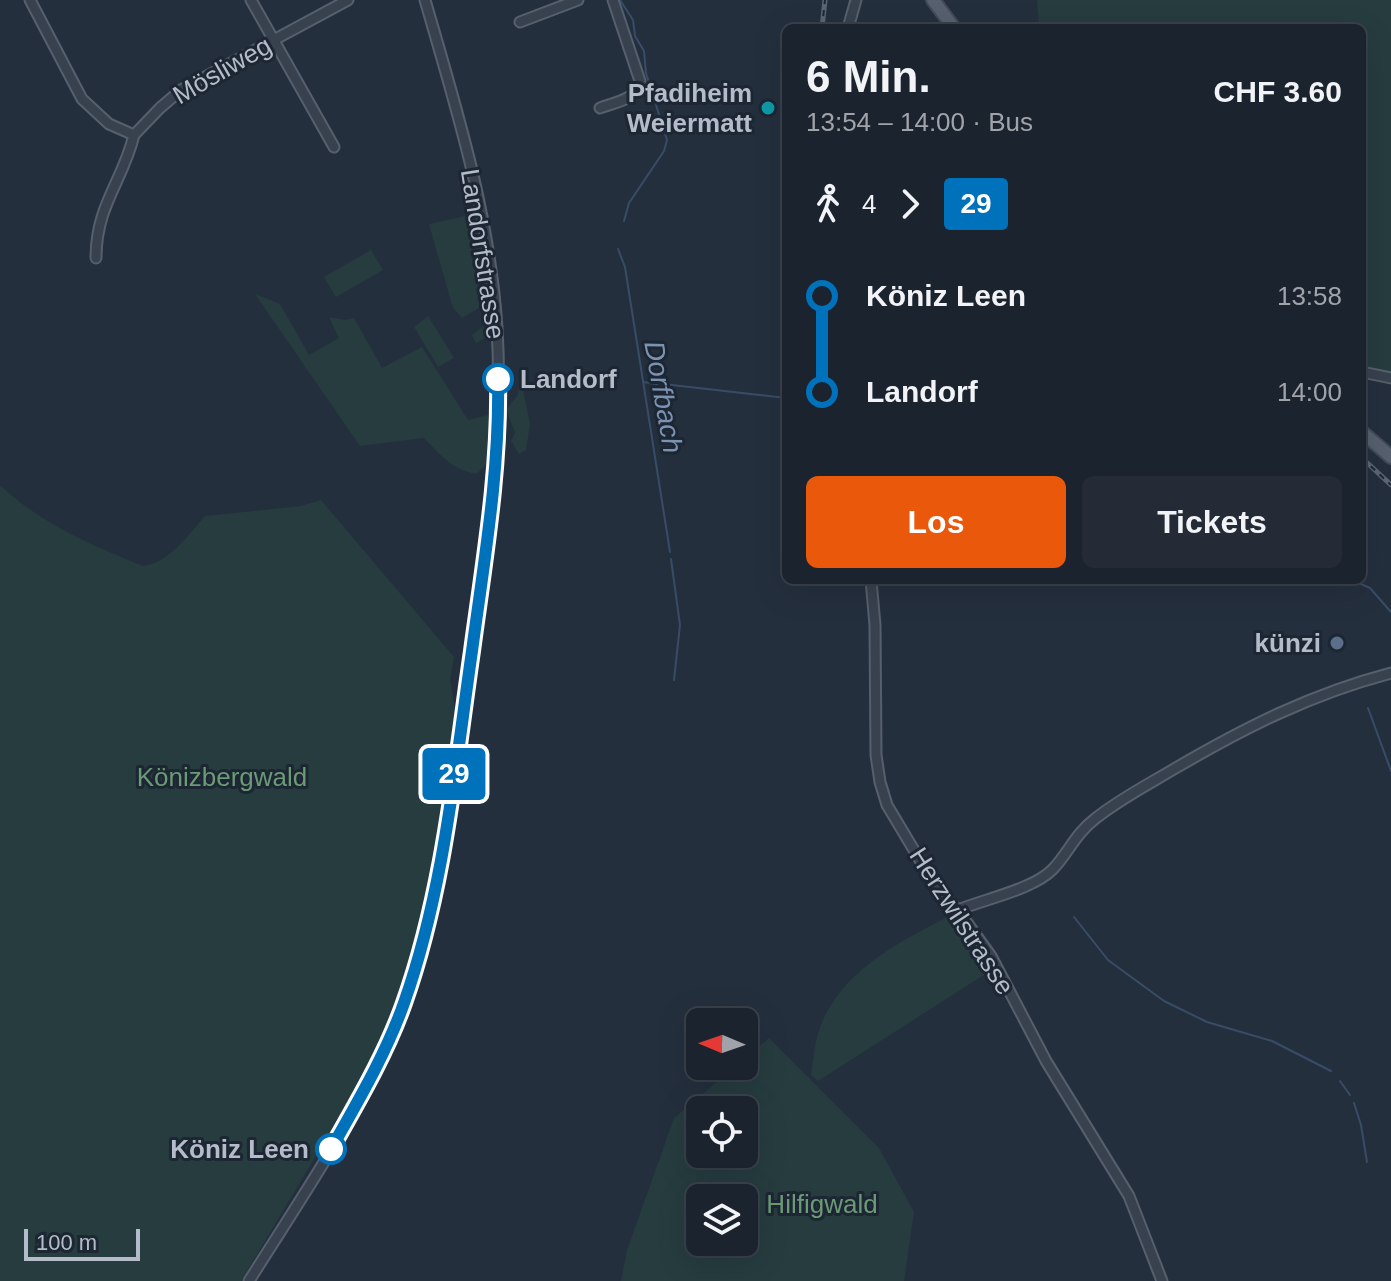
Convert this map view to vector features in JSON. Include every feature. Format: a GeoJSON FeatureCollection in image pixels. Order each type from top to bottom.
{"type":"FeatureCollection","features":[{"type":"Feature","properties":{"kind":"main road"},"geometry":{"type":"LineString","coordinates":[[933,0],[951,24]]}},
{"type":"Feature","properties":{"kind":"main road"},"geometry":{"type":"LineString","coordinates":[[1366,435],[1391,457]]}},
{"type":"Feature","properties":{"kind":"street"},"geometry":{"type":"LineString","coordinates":[[30,0],[82,99],[109,124],[134,135]]}},
{"type":"Feature","properties":{"kind":"street"},"geometry":{"type":"LineString","coordinates":[[251,0],[334,147]]}},
{"type":"Feature","properties":{"kind":"street","name":"Mösliweg"},"geometry":{"type":"LineString","coordinates":[[96,258],[98,231],[105,204],[134,135],[160,108],[181,90],[348,0]]}},
{"type":"Feature","properties":{"kind":"street","name":"Landorfstrasse"},"geometry":{"type":"LineString","coordinates":[[249,1281],[329,1153],[372,1076],[408,992],[442,850],[480,592],[497,450],[497,325],[489,257],[477,195],[425,0]]}},
{"type":"Feature","properties":{"kind":"street"},"geometry":{"type":"LineString","coordinates":[[520,22],[578,0]]}},
{"type":"Feature","properties":{"kind":"street"},"geometry":{"type":"LineString","coordinates":[[600,108],[633,96],[640,81],[613,0]]}},
{"type":"Feature","properties":{"kind":"street"},"geometry":{"type":"LineString","coordinates":[[849,24],[856,0]]}},
{"type":"Feature","properties":{"kind":"street"},"geometry":{"type":"LineString","coordinates":[[1366,373],[1391,378]]}},
{"type":"Feature","properties":{"kind":"street","name":"Herzwilstrasse"},"geometry":{"type":"LineString","coordinates":[[871,584],[875,625],[876,755],[884,797],[939,892],[958,910],[991,956],[1046,1061],[1129,1196],[1162,1281]]}},
{"type":"Feature","properties":{"kind":"street"},"geometry":{"type":"LineString","coordinates":[[958,910],[1047,874],[1073,839],[1095,818],[1246,727],[1333,691],[1391,673]]}},
{"type":"Feature","properties":{"kind":"green space"},"geometry":{"type":"Polygon","coordinates":[[[1037,0],[1391,0],[1391,374],[1366,368],[1366,24],[1039,24],[1037,0]]]}},
{"type":"Feature","properties":{"kind":"green space"},"geometry":{"type":"Polygon","coordinates":[[[475,214],[484,259],[492,334],[476,343],[472,335],[488,323],[479,308],[462,318],[453,308],[429,224],[475,214]]]}},
{"type":"Feature","properties":{"kind":"green space"},"geometry":{"type":"Polygon","coordinates":[[[371,250],[383,270],[336,297],[324,277],[371,250]]]}},
{"type":"Feature","properties":{"kind":"green space"},"geometry":{"type":"Polygon","coordinates":[[[255,294],[280,304],[309,355],[339,338],[329,317],[354,318],[382,368],[422,347],[468,420],[492,414],[490,462],[476,474],[467,472],[447,460],[424,438],[360,446],[255,294]]]}},
{"type":"Feature","properties":{"kind":"green space"},"geometry":{"type":"Polygon","coordinates":[[[428,316],[454,358],[438,367],[414,327],[428,316]]]}},
{"type":"Feature","properties":{"kind":"green space"},"geometry":{"type":"Polygon","coordinates":[[[519,370],[530,424],[526,450],[519,454],[511,441],[515,433],[506,409],[518,395],[519,370]]]}},
{"type":"Feature","properties":{"kind":"green space","name":"Könizbergwald"},"geometry":{"type":"Polygon","coordinates":[[[0,485],[50,522],[143,566],[170,554],[205,516],[301,506],[321,500],[454,657],[450,680],[456,716],[434,866],[411,961],[396,1005],[378,1049],[353,1094],[241,1281],[0,1281],[0,485]]]}},
{"type":"Feature","properties":{"kind":"green space"},"geometry":{"type":"Polygon","coordinates":[[[951,915],[959,917],[976,941],[972,945],[979,944],[993,969],[818,1081],[811,1075],[815,1047],[833,1001],[861,970],[878,957],[951,915]]]}},
{"type":"Feature","properties":{"kind":"green space","name":"Hilfigwald"},"geometry":{"type":"Polygon","coordinates":[[[769,1038],[879,1148],[914,1212],[904,1281],[621,1281],[627,1250],[674,1118],[686,1108],[686,1168],[758,1168],[758,1096],[700,1096],[719,1080],[758,1080],[758,1047],[769,1038]]]}},
{"type":"Feature","properties":{"kind":"waterway","name":"Dorfbach"},"geometry":{"type":"LineString","coordinates":[[620,0],[633,20],[635,36],[644,51],[646,73],[667,140],[664,151],[629,203],[624,221]]}},
{"type":"Feature","properties":{"kind":"waterway","name":"Dorfbach"},"geometry":{"type":"LineString","coordinates":[[618,249],[625,267],[670,552]]}},
{"type":"Feature","properties":{"kind":"waterway"},"geometry":{"type":"LineString","coordinates":[[643,382],[657,384]]}},
{"type":"Feature","properties":{"kind":"waterway"},"geometry":{"type":"LineString","coordinates":[[663,384],[782,398]]}},
{"type":"Feature","properties":{"kind":"waterway","name":"Dorfbach"},"geometry":{"type":"LineString","coordinates":[[671,559],[680,625],[674,680]]}},
{"type":"Feature","properties":{"kind":"waterway"},"geometry":{"type":"LineString","coordinates":[[1361,584],[1370,588],[1391,612]]}},
{"type":"Feature","properties":{"kind":"waterway"},"geometry":{"type":"LineString","coordinates":[[1368,708],[1391,771]]}},
{"type":"Feature","properties":{"kind":"waterway"},"geometry":{"type":"LineString","coordinates":[[1074,917],[1108,960],[1164,1001],[1207,1022],[1272,1041],[1331,1071]]}},
{"type":"Feature","properties":{"kind":"waterway"},"geometry":{"type":"LineString","coordinates":[[1340,1081],[1350,1095]]}},
{"type":"Feature","properties":{"kind":"waterway"},"geometry":{"type":"LineString","coordinates":[[1354,1103],[1367,1162]]}},
{"type":"Feature","properties":{"kind":"railway"},"geometry":{"type":"LineString","coordinates":[[822,24],[825,0]]}},
{"type":"Feature","properties":{"kind":"railway"},"geometry":{"type":"LineString","coordinates":[[1366,462],[1391,485]]}},
{"type":"Feature","properties":{"kind":"bus line","name":"29"},"geometry":{"type":"LineString","coordinates":[[331,1149],[391,1036],[418,961],[430,907],[449,812],[484,561],[497,450],[498,379]]}},
{"type":"Feature","properties":{"kind":"place","name":"Pfadiheim Weiermatt"},"geometry":{"type":"Point","coordinates":[768,108]}},
{"type":"Feature","properties":{"kind":"place","name":"Landorf"},"geometry":{"type":"Point","coordinates":[498,379]}},
{"type":"Feature","properties":{"kind":"place","name":"künzi"},"geometry":{"type":"Point","coordinates":[1337,643]}},
{"type":"Feature","properties":{"kind":"place","name":"Köniz Leen"},"geometry":{"type":"Point","coordinates":[331,1149]}}]}
